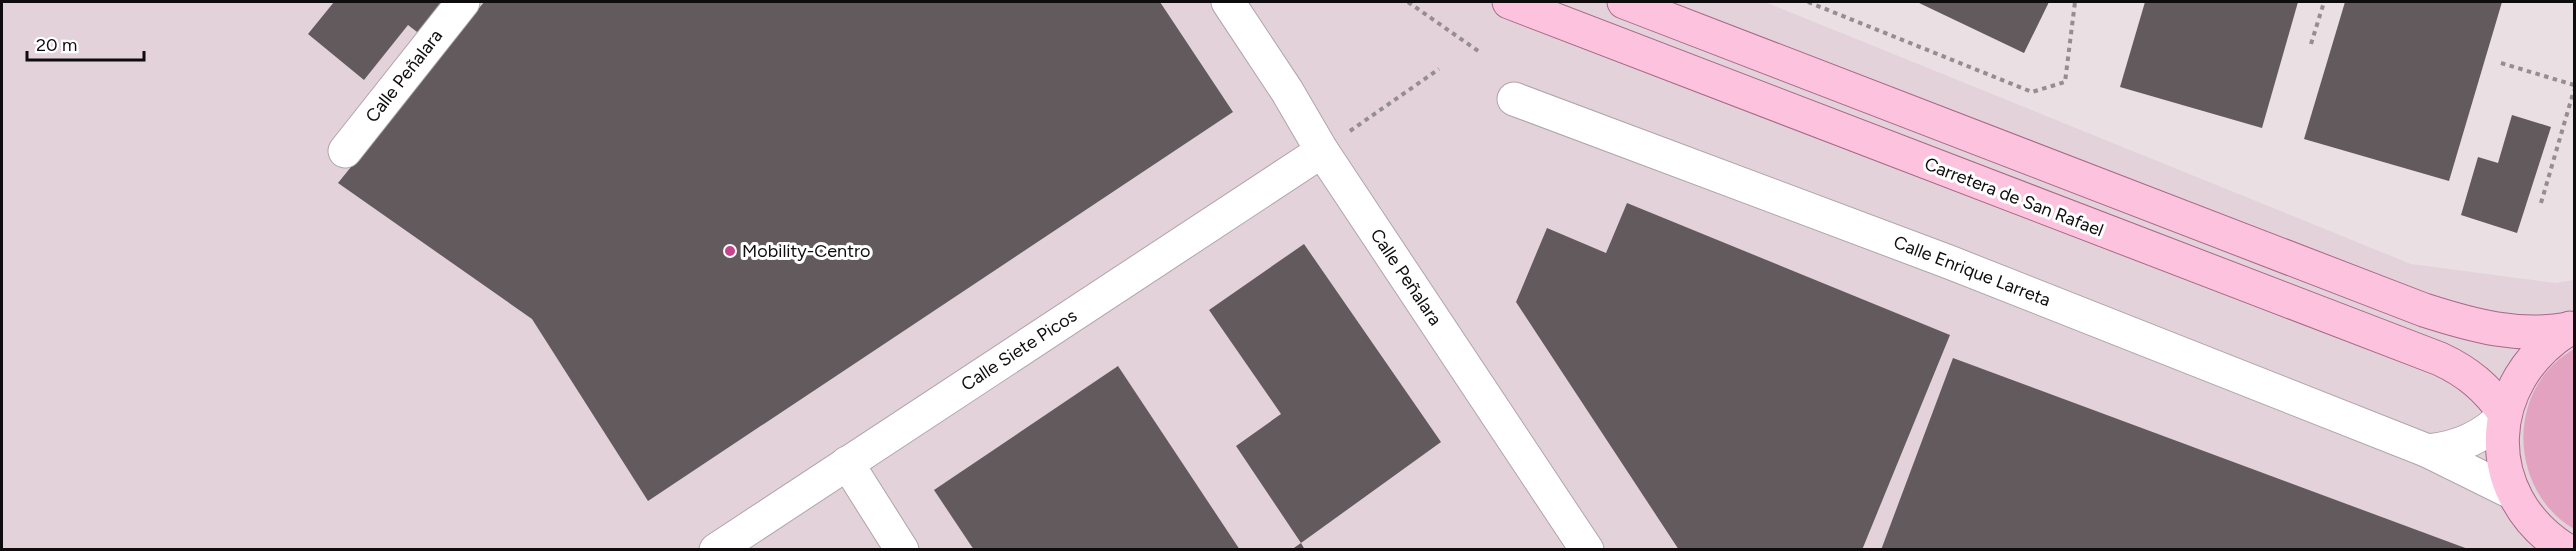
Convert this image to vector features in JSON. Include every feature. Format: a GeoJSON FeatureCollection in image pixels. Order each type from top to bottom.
{"type":"FeatureCollection","features":[{"type":"Feature","properties":{"kind":"main road","name":"Carretera de San Rafael"},"geometry":{"type":"LineString","coordinates":[[1509,2],[2440,359],[2461,369],[2479,382],[2505,414]]}},
{"type":"Feature","properties":{"kind":"main road"},"geometry":{"type":"LineString","coordinates":[[1624,2],[2424,310],[2488,329],[2516,333],[2572,328]]}},
{"type":"Feature","properties":{"kind":"main road"},"geometry":{"type":"LineString","coordinates":[[2559,547],[2531,521],[2514,493],[2504,462],[2505,414],[2510,396],[2528,364],[2540,350],[2572,328]]}},
{"type":"Feature","properties":{"kind":"street","name":"Calle Peñalara"},"geometry":{"type":"LineString","coordinates":[[345,151],[464,2]]}},
{"type":"Feature","properties":{"kind":"street","name":"Calle Peñalara"},"geometry":{"type":"LineString","coordinates":[[1228,2],[1287,91],[1322,151],[1587,549]]}},
{"type":"Feature","properties":{"kind":"street","name":"Calle Enrique Larreta"},"geometry":{"type":"LineString","coordinates":[[1514,99],[1949,261],[2428,451],[2514,493]]}},
{"type":"Feature","properties":{"kind":"street","name":"Calle Siete Picos"},"geometry":{"type":"LineString","coordinates":[[716,549],[1322,151]]}},
{"type":"Feature","properties":{"kind":"street"},"geometry":{"type":"LineString","coordinates":[[2428,451],[2449,449],[2470,441],[2485,433],[2505,414]]}},
{"type":"Feature","properties":{"kind":"street"},"geometry":{"type":"LineString","coordinates":[[847,463],[902,549]]}},
{"type":"Feature","properties":{"kind":"path"},"geometry":{"type":"LineString","coordinates":[[1408,2],[1481,53]]}},
{"type":"Feature","properties":{"kind":"path"},"geometry":{"type":"LineString","coordinates":[[1808,2],[2032,92],[2065,82],[2075,2]]}},
{"type":"Feature","properties":{"kind":"path"},"geometry":{"type":"LineString","coordinates":[[2311,44],[2324,2]]}},
{"type":"Feature","properties":{"kind":"path"},"geometry":{"type":"LineString","coordinates":[[2500,63],[2574,88],[2541,203]]}},
{"type":"Feature","properties":{"kind":"path"},"geometry":{"type":"LineString","coordinates":[[1350,131],[1439,69]]}},
{"type":"Feature","properties":{"kind":"shaded area"},"geometry":{"type":"Polygon","coordinates":[[[2,2],[1765,2],[2411,264],[2556,283],[2574,280],[2574,549],[2,549],[2,2]]]}},
{"type":"Feature","properties":{"kind":"shaded area"},"geometry":{"type":"Polygon","coordinates":[[[2574,349],[2574,529],[2552,512],[2536,490],[2527,465],[2523,439],[2526,413],[2536,388],[2551,366],[2574,349]]]}},
{"type":"Feature","properties":{"kind":"building"},"geometry":{"type":"Polygon","coordinates":[[[334,2],[447,2],[421,35],[408,25],[364,80],[308,34],[334,2]]]}},
{"type":"Feature","properties":{"kind":"building","name":"Mobility-Centro"},"geometry":{"type":"Polygon","coordinates":[[[484,2],[1160,2],[1233,112],[648,501],[532,319],[338,183],[484,2]]]}},
{"type":"Feature","properties":{"kind":"building"},"geometry":{"type":"Polygon","coordinates":[[[1917,2],[2049,2],[2024,53],[1917,2]]]}},
{"type":"Feature","properties":{"kind":"building"},"geometry":{"type":"Polygon","coordinates":[[[2145,2],[2298,2],[2262,128],[2120,87],[2145,2]]]}},
{"type":"Feature","properties":{"kind":"building"},"geometry":{"type":"Polygon","coordinates":[[[2345,2],[2502,2],[2449,181],[2304,139],[2345,2]]]}},
{"type":"Feature","properties":{"kind":"building"},"geometry":{"type":"Polygon","coordinates":[[[2512,115],[2551,127],[2517,233],[2461,215],[2478,157],[2498,163],[2512,115]]]}},
{"type":"Feature","properties":{"kind":"building"},"geometry":{"type":"Polygon","coordinates":[[[1627,203],[1950,335],[1862,550],[1679,550],[1516,302],[1547,228],[1606,253],[1627,203]]]}},
{"type":"Feature","properties":{"kind":"building"},"geometry":{"type":"Polygon","coordinates":[[[1304,244],[1441,442],[1301,543],[1236,446],[1281,414],[1209,310],[1304,244]]]}},
{"type":"Feature","properties":{"kind":"building"},"geometry":{"type":"Polygon","coordinates":[[[1953,358],[2468,549],[2468,550],[1881,550],[1953,358]]]}},
{"type":"Feature","properties":{"kind":"building"},"geometry":{"type":"Polygon","coordinates":[[[1118,366],[1240,550],[974,550],[934,490],[1118,366]]]}},
{"type":"Feature","properties":{"kind":"building"},"geometry":{"type":"Polygon","coordinates":[[[1301,543],[1305,550],[1291,550],[1301,543]]]}},
{"type":"Feature","properties":{"kind":"place","name":"Mobility-Centro"},"geometry":{"type":"Point","coordinates":[730,251]}}]}
